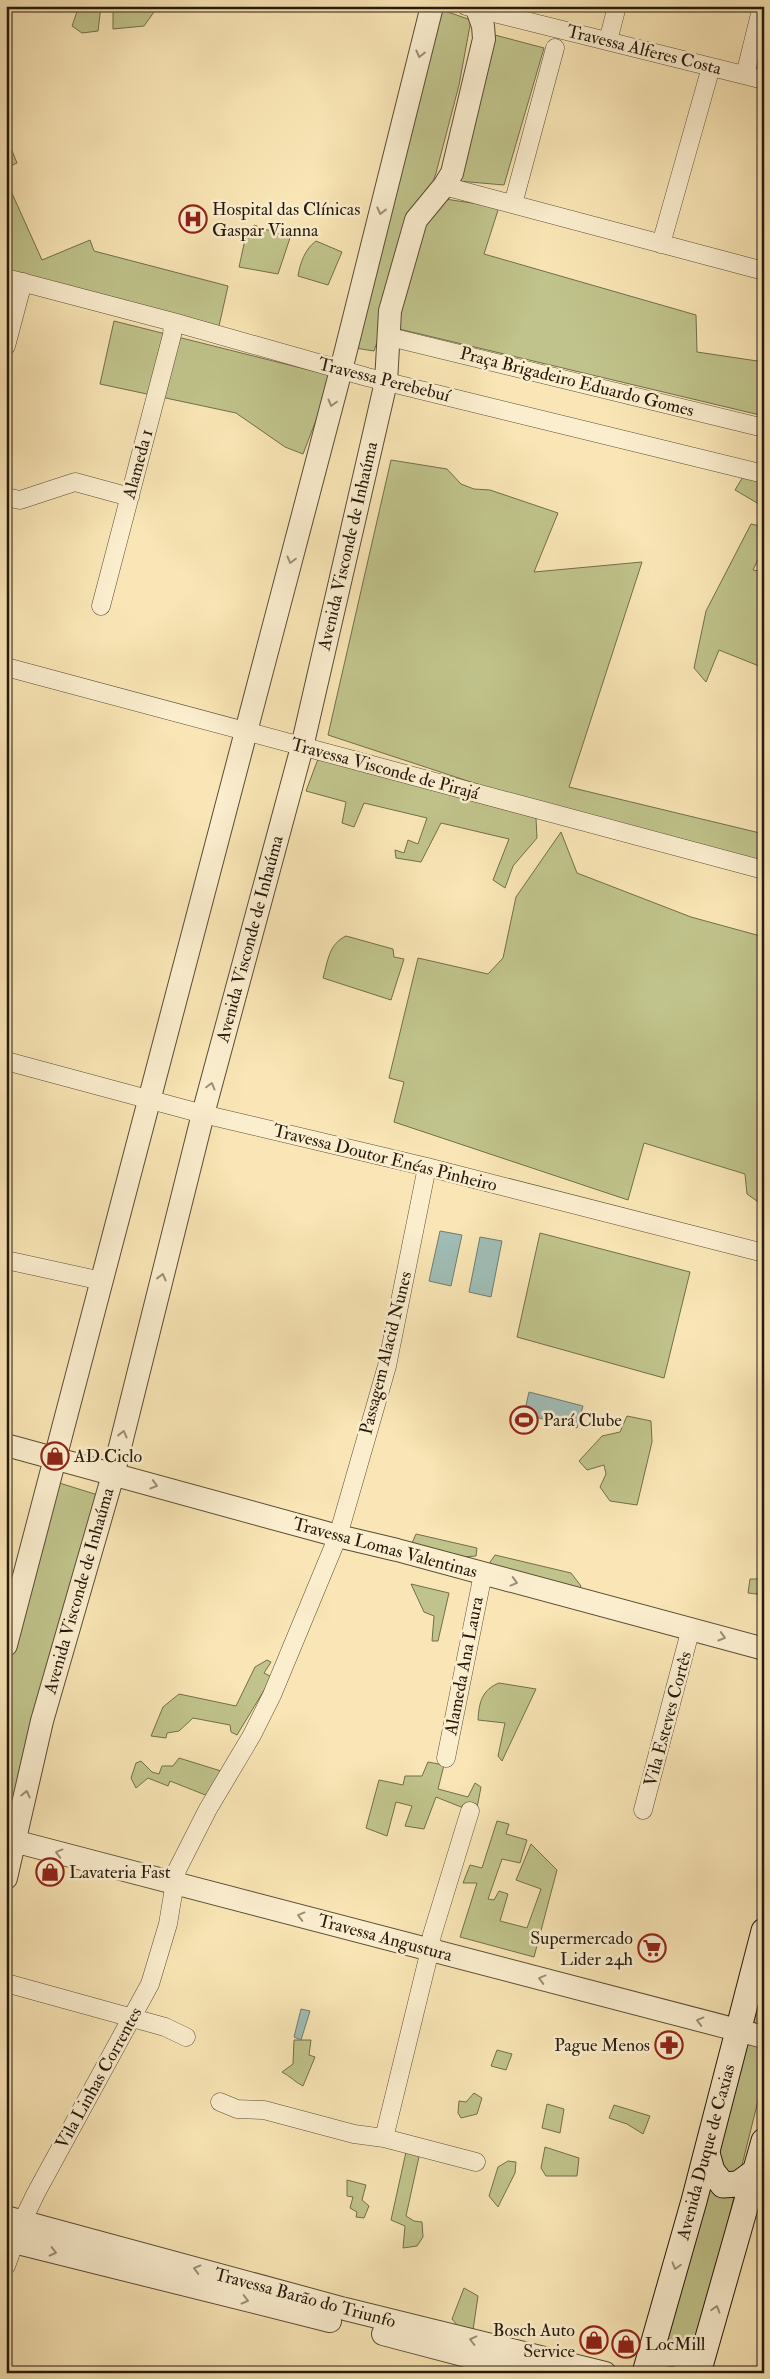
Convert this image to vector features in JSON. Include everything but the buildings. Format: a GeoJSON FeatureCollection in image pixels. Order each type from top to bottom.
{"type":"FeatureCollection","features":[{"type":"Feature","properties":{"kind":"main road","name":"Avenida Duque de Caxias"},"geometry":{"type":"LineString","coordinates":[[647,2366],[707,2153],[764,1931]]}},
{"type":"Feature","properties":{"kind":"main road"},"geometry":{"type":"LineString","coordinates":[[698,2373],[764,2141]]}},
{"type":"Feature","properties":{"kind":"main road"},"geometry":{"type":"LineString","coordinates":[[707,2153],[712,2171],[723,2185],[738,2184],[757,2170]]}},
{"type":"Feature","properties":{"kind":"main road"},"geometry":{"type":"LineString","coordinates":[[647,2366],[662,2354],[678,2353],[691,2361],[698,2373]]}},
{"type":"Feature","properties":{"kind":"street"},"geometry":{"type":"LineString","coordinates":[[6,1645],[9,1623],[56,1458],[341,370],[432,6]]}},
{"type":"Feature","properties":{"kind":"street"},"geometry":{"type":"LineString","coordinates":[[608,41],[617,6]]}},
{"type":"Feature","properties":{"kind":"street"},"geometry":{"type":"LineString","coordinates":[[745,75],[762,6]]}},
{"type":"Feature","properties":{"kind":"street","name":"Travessa Alferes Costa"},"geometry":{"type":"LineString","coordinates":[[472,7],[764,80]]}},
{"type":"Feature","properties":{"kind":"street","name":"Avenida Visconde de Inhaúma"},"geometry":{"type":"LineString","coordinates":[[6,1878],[11,1840],[42,1721],[112,1475],[203,1114],[302,747],[386,382],[390,311],[416,220],[444,186],[452,173],[484,39],[483,26],[472,7]]}},
{"type":"Feature","properties":{"kind":"street"},"geometry":{"type":"LineString","coordinates":[[513,204],[555,48]]}},
{"type":"Feature","properties":{"kind":"street"},"geometry":{"type":"LineString","coordinates":[[661,244],[711,67]]}},
{"type":"Feature","properties":{"kind":"street"},"geometry":{"type":"LineString","coordinates":[[444,186],[764,272]]}},
{"type":"Feature","properties":{"kind":"street"},"geometry":{"type":"LineString","coordinates":[[6,346],[15,280]]}},
{"type":"Feature","properties":{"kind":"street","name":"Travessa Perebebuí"},"geometry":{"type":"LineString","coordinates":[[15,280],[386,382],[764,474]]}},
{"type":"Feature","properties":{"kind":"street","name":"Alameda 1"},"geometry":{"type":"LineString","coordinates":[[101,606],[172,335],[173,322]]}},
{"type":"Feature","properties":{"kind":"street","name":"Praça Brigadeiro Eduardo Gomes"},"geometry":{"type":"LineString","coordinates":[[390,337],[764,428]]}},
{"type":"Feature","properties":{"kind":"street"},"geometry":{"type":"LineString","coordinates":[[6,497],[20,500],[75,482],[130,497]]}},
{"type":"Feature","properties":{"kind":"street","name":"Travessa Visconde de Pirajá"},"geometry":{"type":"LineString","coordinates":[[6,667],[764,870]]}},
{"type":"Feature","properties":{"kind":"street","name":"Travessa Doutor Enéas Pinheiro"},"geometry":{"type":"LineString","coordinates":[[6,1061],[203,1114],[428,1167],[764,1253]]}},
{"type":"Feature","properties":{"kind":"street","name":"Passagem Alacid Nunes"},"geometry":{"type":"LineString","coordinates":[[176,1884],[177,1870],[191,1841],[252,1735],[272,1695],[338,1536],[387,1366],[428,1167]]}},
{"type":"Feature","properties":{"kind":"street"},"geometry":{"type":"LineString","coordinates":[[6,1260],[102,1281]]}},
{"type":"Feature","properties":{"kind":"street","name":"Travessa Lomas Valentinas"},"geometry":{"type":"LineString","coordinates":[[6,1445],[338,1536],[691,1628],[764,1649]]}},
{"type":"Feature","properties":{"kind":"street","name":"Alameda Ana Laura"},"geometry":{"type":"LineString","coordinates":[[446,1758],[483,1574]]}},
{"type":"Feature","properties":{"kind":"street","name":"Vila Esteves Cortês"},"geometry":{"type":"LineString","coordinates":[[643,1810],[691,1628]]}},
{"type":"Feature","properties":{"kind":"street"},"geometry":{"type":"LineString","coordinates":[[384,2138],[430,1950],[432,1935],[470,1812]]}},
{"type":"Feature","properties":{"kind":"street","name":"Travessa Angustura"},"geometry":{"type":"LineString","coordinates":[[11,1840],[764,2037]]}},
{"type":"Feature","properties":{"kind":"street","name":"Vila Linhas Correntes"},"geometry":{"type":"LineString","coordinates":[[6,2266],[12,2230],[51,2166],[150,1984],[158,1961],[176,1884]]}},
{"type":"Feature","properties":{"kind":"street"},"geometry":{"type":"LineString","coordinates":[[6,1983],[51,1994],[132,2020],[165,2027],[186,2037]]}},
{"type":"Feature","properties":{"kind":"street"},"geometry":{"type":"LineString","coordinates":[[220,2102],[238,2109],[264,2110],[346,2132],[384,2138],[476,2162]]}},
{"type":"Feature","properties":{"kind":"street","name":"Travessa Barão do Triunfo"},"geometry":{"type":"LineString","coordinates":[[12,2230],[333,2320],[432,2352],[506,2370],[531,2373]]}},
{"type":"Feature","properties":{"kind":"street","name":"Travessa Barão do Triunfo"},"geometry":{"type":"LineString","coordinates":[[333,2320],[605,2373]]}},
{"type":"Feature","properties":{"kind":"green space"},"geometry":{"type":"Polygon","coordinates":[[[79,6],[101,6],[98,31],[82,33],[72,26],[79,6]]]}},
{"type":"Feature","properties":{"kind":"green space"},"geometry":{"type":"Polygon","coordinates":[[[123,6],[154,6],[154,12],[144,26],[113,29],[113,10],[123,6]]]}},
{"type":"Feature","properties":{"kind":"green space"},"geometry":{"type":"Polygon","coordinates":[[[439,9],[471,20],[459,85],[436,173],[374,351],[355,348],[439,9]]]}},
{"type":"Feature","properties":{"kind":"green space"},"geometry":{"type":"Polygon","coordinates":[[[491,34],[544,48],[504,185],[458,181],[491,34]]]}},
{"type":"Feature","properties":{"kind":"green space"},"geometry":{"type":"Polygon","coordinates":[[[6,136],[17,163],[6,168],[6,136]]]}},
{"type":"Feature","properties":{"kind":"green space"},"geometry":{"type":"Polygon","coordinates":[[[6,180],[42,260],[90,240],[94,251],[228,286],[219,326],[6,273],[6,180]]]}},
{"type":"Feature","properties":{"kind":"green space"},"geometry":{"type":"Polygon","coordinates":[[[445,199],[499,207],[484,254],[696,315],[697,352],[764,362],[764,416],[395,328],[420,226],[445,199]]]}},
{"type":"Feature","properties":{"kind":"green space"},"geometry":{"type":"Polygon","coordinates":[[[254,225],[290,238],[278,274],[239,267],[246,235],[254,225]]]}},
{"type":"Feature","properties":{"kind":"green space"},"geometry":{"type":"Polygon","coordinates":[[[316,241],[342,252],[328,285],[298,276],[304,257],[316,241]]]}},
{"type":"Feature","properties":{"kind":"green space"},"geometry":{"type":"Polygon","coordinates":[[[114,321],[333,376],[303,454],[285,447],[236,413],[100,384],[114,321]]]}},
{"type":"Feature","properties":{"kind":"green space"},"geometry":{"type":"Polygon","coordinates":[[[391,460],[447,469],[461,484],[474,489],[490,490],[558,513],[534,572],[642,562],[569,787],[764,834],[764,865],[556,810],[328,735],[391,460]]]}},
{"type":"Feature","properties":{"kind":"green space"},"geometry":{"type":"Polygon","coordinates":[[[744,475],[764,481],[764,507],[735,490],[744,475]]]}},
{"type":"Feature","properties":{"kind":"green space"},"geometry":{"type":"Polygon","coordinates":[[[751,524],[764,527],[764,547],[753,570],[764,572],[764,668],[719,650],[706,682],[694,668],[706,611],[751,524]]]}},
{"type":"Feature","properties":{"kind":"green space"},"geometry":{"type":"Polygon","coordinates":[[[318,759],[536,818],[537,838],[513,866],[505,888],[493,880],[509,839],[441,823],[421,862],[396,858],[395,850],[404,853],[408,840],[418,844],[427,818],[364,803],[354,827],[342,823],[346,802],[306,791],[318,759]]]}},
{"type":"Feature","properties":{"kind":"green space"},"geometry":{"type":"Polygon","coordinates":[[[561,832],[577,873],[691,917],[764,937],[764,1206],[747,1194],[745,1174],[644,1143],[628,1200],[394,1122],[404,1082],[389,1078],[418,958],[488,974],[503,958],[516,897],[561,832]]]}},
{"type":"Feature","properties":{"kind":"green space"},"geometry":{"type":"Polygon","coordinates":[[[346,936],[393,949],[394,957],[404,959],[391,1000],[323,978],[333,948],[340,939],[346,936]]]}},
{"type":"Feature","properties":{"kind":"green space"},"geometry":{"type":"Polygon","coordinates":[[[540,1233],[690,1272],[664,1378],[517,1337],[540,1233]]]}},
{"type":"Feature","properties":{"kind":"green space"},"geometry":{"type":"Polygon","coordinates":[[[627,1416],[651,1421],[652,1442],[637,1505],[610,1501],[600,1487],[606,1474],[604,1465],[587,1470],[579,1461],[602,1436],[620,1432],[627,1416]]]}},
{"type":"Feature","properties":{"kind":"green space"},"geometry":{"type":"Polygon","coordinates":[[[53,1481],[101,1496],[6,1832],[6,1663],[53,1481]]]}},
{"type":"Feature","properties":{"kind":"green space"},"geometry":{"type":"Polygon","coordinates":[[[416,1534],[477,1548],[476,1556],[463,1557],[412,1543],[416,1534]]]}},
{"type":"Feature","properties":{"kind":"green space"},"geometry":{"type":"Polygon","coordinates":[[[495,1555],[571,1573],[581,1586],[578,1591],[488,1565],[495,1555]]]}},
{"type":"Feature","properties":{"kind":"green space"},"geometry":{"type":"Polygon","coordinates":[[[764,1569],[764,1595],[748,1593],[750,1579],[761,1579],[764,1569]]]}},
{"type":"Feature","properties":{"kind":"green space"},"geometry":{"type":"Polygon","coordinates":[[[411,1584],[449,1593],[438,1641],[432,1641],[434,1616],[424,1612],[411,1584]]]}},
{"type":"Feature","properties":{"kind":"green space"},"geometry":{"type":"Polygon","coordinates":[[[267,1660],[271,1662],[264,1673],[272,1677],[237,1735],[231,1732],[230,1725],[193,1718],[179,1731],[167,1733],[166,1738],[151,1736],[163,1707],[179,1694],[236,1706],[255,1667],[267,1660]]]}},
{"type":"Feature","properties":{"kind":"green space"},"geometry":{"type":"Polygon","coordinates":[[[499,1683],[536,1689],[502,1761],[498,1756],[505,1723],[478,1720],[482,1697],[489,1689],[499,1683]]]}},
{"type":"Feature","properties":{"kind":"green space"},"geometry":{"type":"Polygon","coordinates":[[[179,1758],[221,1771],[208,1796],[170,1781],[168,1786],[148,1778],[136,1788],[131,1778],[136,1763],[141,1761],[152,1772],[159,1774],[162,1766],[173,1766],[179,1758]]]}},
{"type":"Feature","properties":{"kind":"green space"},"geometry":{"type":"Polygon","coordinates":[[[428,1762],[444,1765],[438,1789],[468,1797],[475,1783],[481,1787],[476,1813],[436,1797],[424,1829],[405,1826],[412,1806],[396,1802],[387,1836],[366,1828],[379,1780],[403,1785],[405,1776],[422,1776],[428,1762]]]}},
{"type":"Feature","properties":{"kind":"green space"},"geometry":{"type":"Polygon","coordinates":[[[497,1821],[509,1824],[506,1834],[527,1840],[520,1863],[502,1859],[488,1899],[494,1900],[499,1891],[508,1894],[500,1921],[527,1928],[541,1889],[516,1880],[531,1844],[557,1870],[534,1957],[460,1937],[477,1883],[463,1883],[470,1865],[482,1868],[497,1821]]]}},
{"type":"Feature","properties":{"kind":"green space"},"geometry":{"type":"Polygon","coordinates":[[[764,1969],[764,2077],[690,2373],[654,2373],[764,1969]]]}},
{"type":"Feature","properties":{"kind":"green space"},"geometry":{"type":"Polygon","coordinates":[[[294,2040],[311,2040],[309,2055],[315,2057],[303,2086],[282,2072],[293,2064],[294,2040]]]}},
{"type":"Feature","properties":{"kind":"green space"},"geometry":{"type":"Polygon","coordinates":[[[497,2050],[512,2054],[506,2070],[491,2066],[497,2050]]]}},
{"type":"Feature","properties":{"kind":"green space"},"geometry":{"type":"Polygon","coordinates":[[[474,2093],[482,2098],[477,2114],[461,2118],[458,2113],[459,2101],[466,2102],[474,2093]]]}},
{"type":"Feature","properties":{"kind":"green space"},"geometry":{"type":"Polygon","coordinates":[[[547,2104],[564,2109],[560,2133],[542,2128],[547,2104]]]}},
{"type":"Feature","properties":{"kind":"green space"},"geometry":{"type":"Polygon","coordinates":[[[614,2105],[650,2116],[643,2134],[627,2124],[609,2118],[614,2105]]]}},
{"type":"Feature","properties":{"kind":"green space"},"geometry":{"type":"Polygon","coordinates":[[[545,2147],[579,2158],[577,2176],[546,2176],[541,2168],[545,2147]]]}},
{"type":"Feature","properties":{"kind":"green space"},"geometry":{"type":"Polygon","coordinates":[[[406,2152],[420,2152],[406,2216],[414,2221],[422,2222],[423,2237],[417,2246],[403,2248],[405,2226],[391,2220],[406,2152]]]}},
{"type":"Feature","properties":{"kind":"green space"},"geometry":{"type":"Polygon","coordinates":[[[508,2161],[516,2162],[515,2173],[498,2207],[489,2196],[498,2167],[508,2161]]]}},
{"type":"Feature","properties":{"kind":"green space"},"geometry":{"type":"Polygon","coordinates":[[[347,2180],[366,2185],[362,2200],[369,2206],[364,2218],[356,2217],[357,2212],[350,2208],[353,2197],[347,2196],[347,2180]]]}},
{"type":"Feature","properties":{"kind":"green space"},"geometry":{"type":"Polygon","coordinates":[[[464,2288],[478,2296],[473,2330],[463,2332],[452,2319],[464,2288]]]}},
{"type":"Feature","properties":{"kind":"water"},"geometry":{"type":"Polygon","coordinates":[[[440,1231],[462,1235],[451,1286],[429,1281],[440,1231]]]}},
{"type":"Feature","properties":{"kind":"water"},"geometry":{"type":"Polygon","coordinates":[[[480,1237],[502,1241],[491,1297],[469,1292],[480,1237]]]}},
{"type":"Feature","properties":{"kind":"water"},"geometry":{"type":"Polygon","coordinates":[[[529,1392],[583,1406],[577,1428],[524,1414],[529,1392]]]}},
{"type":"Feature","properties":{"kind":"water"},"geometry":{"type":"Polygon","coordinates":[[[301,2009],[310,2011],[301,2040],[294,2037],[301,2009]]]}},
{"type":"Feature","properties":{"kind":"place","name":"Hospital das Clínicas Gaspar Vianna"},"geometry":{"type":"Point","coordinates":[193,219]}},
{"type":"Feature","properties":{"kind":"place","name":"Pará Clube"},"geometry":{"type":"Point","coordinates":[524,1420]}},
{"type":"Feature","properties":{"kind":"place","name":"AD Ciclo"},"geometry":{"type":"Point","coordinates":[55,1456]}},
{"type":"Feature","properties":{"kind":"place","name":"Lavateria Fast"},"geometry":{"type":"Point","coordinates":[50,1872]}},
{"type":"Feature","properties":{"kind":"place","name":"Supermercado Lider 24h"},"geometry":{"type":"Point","coordinates":[652,1948]}},
{"type":"Feature","properties":{"kind":"place","name":"Pague Menos"},"geometry":{"type":"Point","coordinates":[669,2045]}},
{"type":"Feature","properties":{"kind":"place","name":"Bosch Auto Service"},"geometry":{"type":"Point","coordinates":[594,2340]}},
{"type":"Feature","properties":{"kind":"place","name":"LocMill"},"geometry":{"type":"Point","coordinates":[626,2344]}}]}
